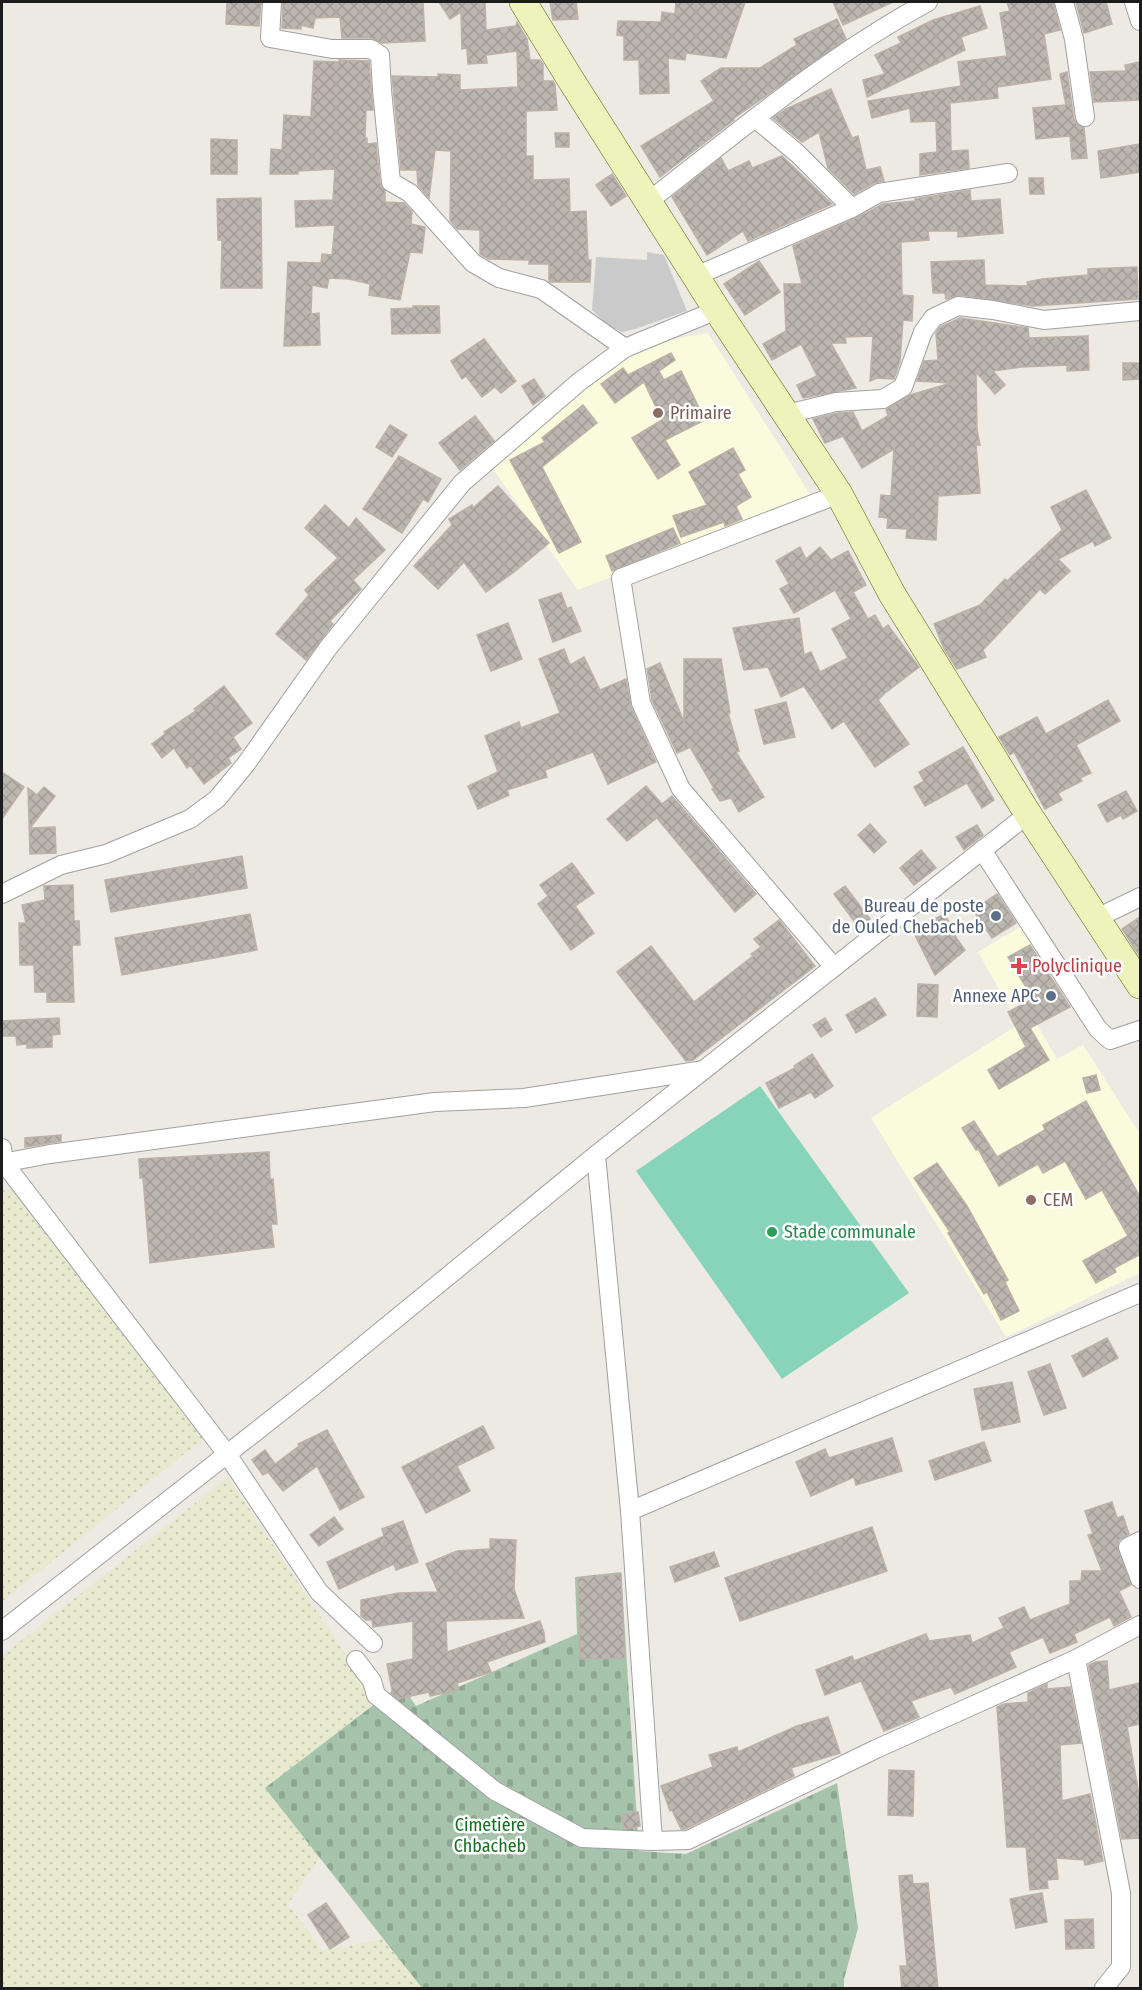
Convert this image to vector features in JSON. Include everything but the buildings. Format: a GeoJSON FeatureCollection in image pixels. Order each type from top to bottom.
{"type":"FeatureCollection","features":[{"type":"Feature","properties":{"kind":"main road"},"geometry":{"type":"LineString","coordinates":[[523,2],[717,310],[838,494],[892,594],[1028,814],[1140,985]]}},
{"type":"Feature","properties":{"kind":"street"},"geometry":{"type":"LineString","coordinates":[[272,2],[270,38],[332,49],[371,49],[380,55],[391,182],[410,193],[473,263],[499,278],[541,289],[625,348]]}},
{"type":"Feature","properties":{"kind":"street"},"geometry":{"type":"LineString","coordinates":[[1064,2],[1074,39],[1085,117]]}},
{"type":"Feature","properties":{"kind":"street"},"geometry":{"type":"LineString","coordinates":[[1134,2],[1140,21]]}},
{"type":"Feature","properties":{"kind":"street"},"geometry":{"type":"LineString","coordinates":[[649,201],[754,118],[917,4]]}},
{"type":"Feature","properties":{"kind":"street"},"geometry":{"type":"LineString","coordinates":[[754,118],[798,154],[852,208]]}},
{"type":"Feature","properties":{"kind":"street"},"geometry":{"type":"LineString","coordinates":[[696,276],[852,208],[879,193],[1008,173]]}},
{"type":"Feature","properties":{"kind":"street"},"geometry":{"type":"LineString","coordinates":[[787,414],[836,402],[883,399],[903,387],[923,332],[933,318],[958,306],[1044,320],[1140,311]]}},
{"type":"Feature","properties":{"kind":"street"},"geometry":{"type":"LineString","coordinates":[[2,894],[61,865],[106,854],[190,819],[217,799],[246,764],[328,648],[462,483],[579,382],[625,348],[717,310]]}},
{"type":"Feature","properties":{"kind":"street"},"geometry":{"type":"LineString","coordinates":[[834,967],[681,789],[640,703],[621,578],[838,494]]}},
{"type":"Feature","properties":{"kind":"street"},"geometry":{"type":"LineString","coordinates":[[2,1631],[227,1454],[596,1155],[1028,814]]}},
{"type":"Feature","properties":{"kind":"street"},"geometry":{"type":"LineString","coordinates":[[982,850],[1098,1029],[1110,1040],[1140,1030]]}},
{"type":"Feature","properties":{"kind":"street"},"geometry":{"type":"LineString","coordinates":[[1097,918],[1140,897]]}},
{"type":"Feature","properties":{"kind":"street"},"geometry":{"type":"LineString","coordinates":[[2,1158],[61,1153],[435,1102],[524,1098],[705,1069]]}},
{"type":"Feature","properties":{"kind":"street"},"geometry":{"type":"LineString","coordinates":[[596,1155],[630,1510],[652,1841]]}},
{"type":"Feature","properties":{"kind":"street"},"geometry":{"type":"LineString","coordinates":[[2,1158],[227,1454],[319,1592],[373,1642]]}},
{"type":"Feature","properties":{"kind":"street"},"geometry":{"type":"LineString","coordinates":[[630,1510],[1140,1293]]}},
{"type":"Feature","properties":{"kind":"street"},"geometry":{"type":"LineString","coordinates":[[1140,1541],[1128,1547],[1140,1579]]}},
{"type":"Feature","properties":{"kind":"street"},"geometry":{"type":"LineString","coordinates":[[356,1660],[372,1681],[376,1695],[495,1791],[582,1838],[688,1840],[876,1749],[1140,1628]]}},
{"type":"Feature","properties":{"kind":"street"},"geometry":{"type":"LineString","coordinates":[[1076,1659],[1121,1893],[1121,1967],[1104,1989]]}},
{"type":"Feature","properties":{"kind":"shaded area"},"geometry":{"type":"Polygon","coordinates":[[[647,252],[664,255],[687,311],[622,332],[607,324],[592,310],[596,257],[647,260],[647,252]]]}},
{"type":"Feature","properties":{"kind":"shaded area","name":"Primaire"},"geometry":{"type":"Polygon","coordinates":[[[708,333],[813,499],[578,590],[493,469],[621,357],[625,348],[708,333]]]}},
{"type":"Feature","properties":{"kind":"shaded area","name":"Polyclinique"},"geometry":{"type":"Polygon","coordinates":[[[1027,923],[1060,979],[1010,1009],[978,952],[1027,923]]]}},
{"type":"Feature","properties":{"kind":"shaded area","name":"CEM"},"geometry":{"type":"Polygon","coordinates":[[[1032,1016],[1057,1059],[1083,1045],[1140,1134],[1140,1273],[1006,1337],[871,1118],[1032,1016]]]}},
{"type":"Feature","properties":{"kind":"shaded area"},"geometry":{"type":"Polygon","coordinates":[[[25,1186],[210,1433],[2,1602],[2,1190],[25,1186]]]}},
{"type":"Feature","properties":{"kind":"shaded area"},"geometry":{"type":"Polygon","coordinates":[[[228,1477],[377,1702],[265,1788],[320,1857],[288,1904],[323,1951],[384,1939],[422,1988],[2,1988],[2,1656],[228,1477]]]}},
{"type":"Feature","properties":{"kind":"green space","name":"Stade communale"},"geometry":{"type":"Polygon","coordinates":[[[760,1086],[909,1293],[782,1379],[636,1171],[760,1086]]]}},
{"type":"Feature","properties":{"kind":"green space","name":"Cimetière Chbacheb"},"geometry":{"type":"Polygon","coordinates":[[[621,1572],[639,1851],[686,1854],[837,1783],[858,1928],[844,1979],[844,1988],[422,1988],[265,1788],[401,1684],[416,1706],[577,1634],[575,1577],[621,1572]]]}},
{"type":"Feature","properties":{"kind":"place","name":"Primaire"},"geometry":{"type":"Point","coordinates":[658,413]}},
{"type":"Feature","properties":{"kind":"place","name":"Bureau de poste de Ouled Chebacheb"},"geometry":{"type":"Point","coordinates":[996,916]}},
{"type":"Feature","properties":{"kind":"place","name":"Polyclinique"},"geometry":{"type":"Point","coordinates":[1019,966]}},
{"type":"Feature","properties":{"kind":"place","name":"Annexe APC"},"geometry":{"type":"Point","coordinates":[1051,996]}},
{"type":"Feature","properties":{"kind":"place","name":"CEM"},"geometry":{"type":"Point","coordinates":[1031,1200]}},
{"type":"Feature","properties":{"kind":"place","name":"Stade communale"},"geometry":{"type":"Point","coordinates":[772,1232]}}]}
